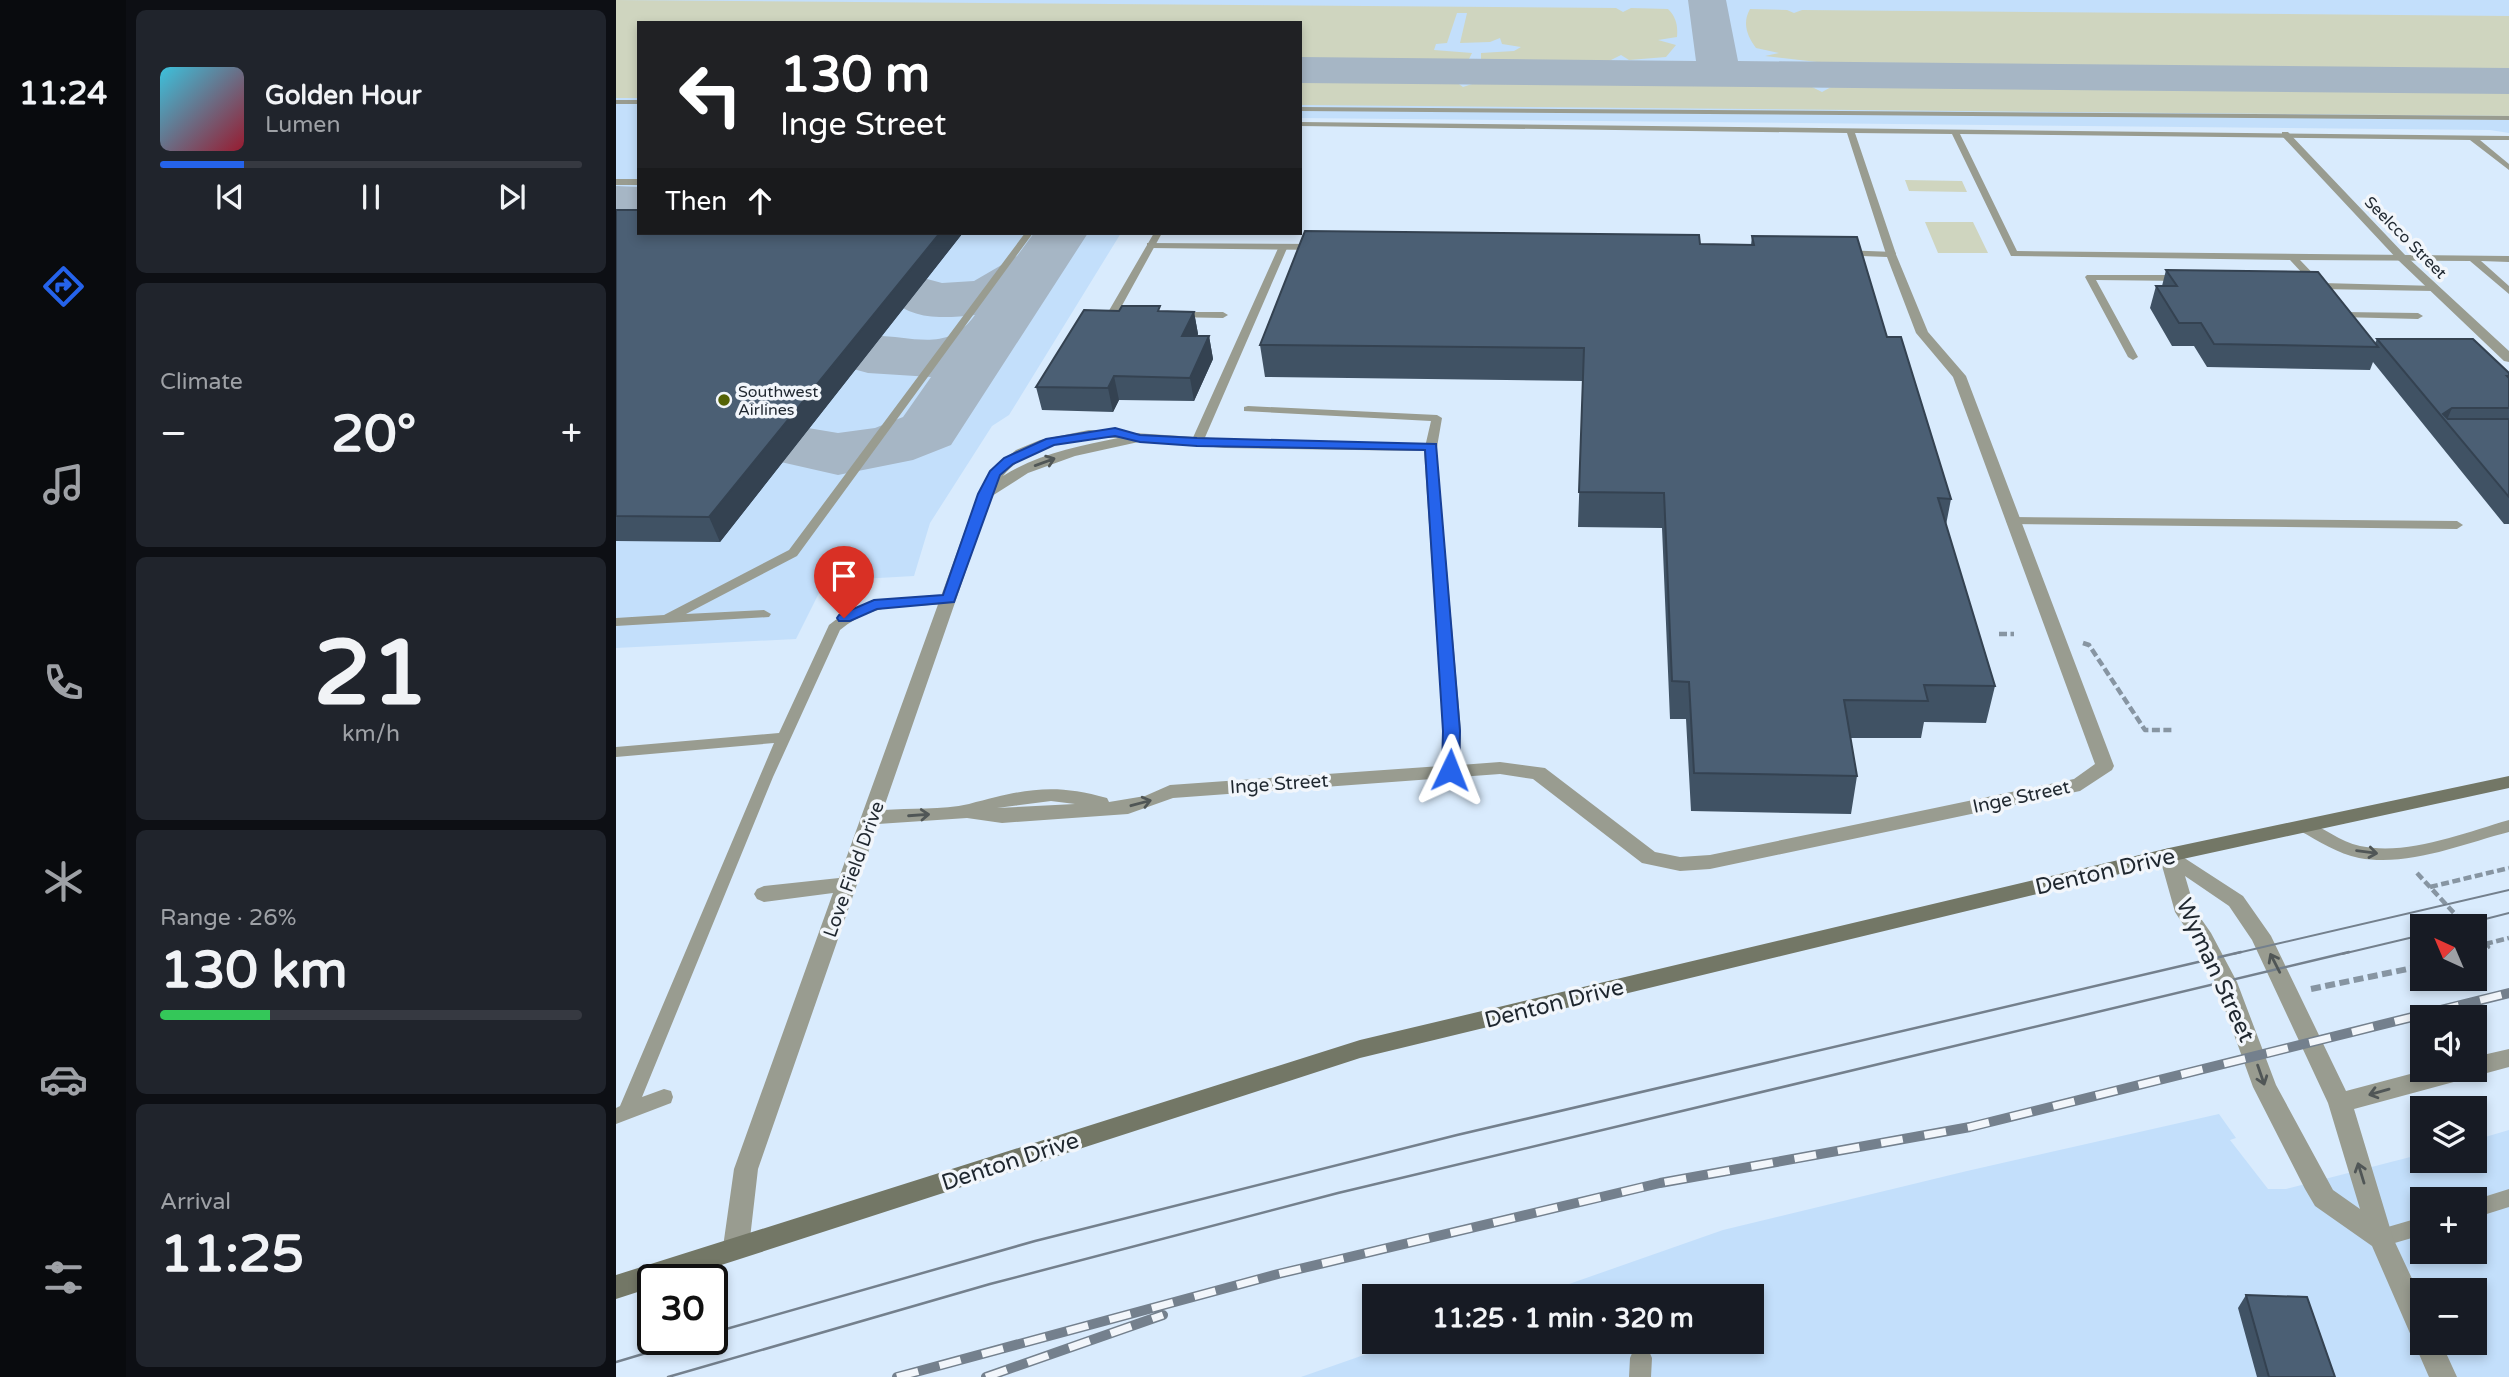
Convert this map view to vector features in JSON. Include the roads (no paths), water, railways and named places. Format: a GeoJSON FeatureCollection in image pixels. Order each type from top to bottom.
{"type":"FeatureCollection","features":[{"type":"Feature","properties":{"kind":"main road","name":"Denton Drive"},"geometry":{"type":"LineString","coordinates":[[616,1287],[1360,1049],[2169,855],[2509,782]]}},
{"type":"Feature","properties":{"kind":"street","name":"Seelcco Street"},"geometry":{"type":"LineString","coordinates":[[2286,134],[2402,258],[2509,358]]}},
{"type":"Feature","properties":{"kind":"street"},"geometry":{"type":"LineString","coordinates":[[1152,245],[1338,247]]}},
{"type":"Feature","properties":{"kind":"street"},"geometry":{"type":"LineString","coordinates":[[1825,253],[1892,254]]}},
{"type":"Feature","properties":{"kind":"street","name":"Inge Street"},"geometry":{"type":"LineString","coordinates":[[872,818],[967,811],[1002,816],[1140,805],[1170,792],[1500,768],[1538,773],[1649,858],[1679,864],[1710,862],[2080,784],[2105,766],[1959,376],[1922,333],[1892,254]]}},
{"type":"Feature","properties":{"kind":"street","name":"Love Field Drive"},"geometry":{"type":"LineString","coordinates":[[736,1247],[746,1169],[985,494],[1023,470],[1071,452],[1140,438],[1197,442]]}},
{"type":"Feature","properties":{"kind":"street"},"geometry":{"type":"LineString","coordinates":[[1197,442],[1432,447],[1452,731],[1450,770]]}},
{"type":"Feature","properties":{"kind":"street","name":"Wyman Street"},"geometry":{"type":"LineString","coordinates":[[2169,855],[2236,901],[2246,911],[2290,993],[2340,1103],[2381,1238],[2410,1303]]}},
{"type":"Feature","properties":{"kind":"street","name":"Wyman Street"},"geometry":{"type":"LineString","coordinates":[[2169,855],[2185,912],[2204,939],[2226,982],[2265,1087],[2314,1181],[2324,1198],[2381,1238]]}},
{"type":"Feature","properties":{"kind":"street"},"geometry":{"type":"LineString","coordinates":[[764,894],[848,884]]}},
{"type":"Feature","properties":{"kind":"street"},"geometry":{"type":"LineString","coordinates":[[2487,1064],[2509,1058]]}},
{"type":"Feature","properties":{"kind":"street"},"geometry":{"type":"LineString","coordinates":[[2340,1103],[2417,1082]]}},
{"type":"Feature","properties":{"kind":"street"},"geometry":{"type":"LineString","coordinates":[[2433,1355],[2443,1377]]}},
{"type":"Feature","properties":{"kind":"lane"},"geometry":{"type":"LineString","coordinates":[[616,102],[637,102]]}},
{"type":"Feature","properties":{"kind":"lane"},"geometry":{"type":"LineString","coordinates":[[1302,108],[2509,118]]}},
{"type":"Feature","properties":{"kind":"lane"},"geometry":{"type":"LineString","coordinates":[[2301,118],[2315,134]]}},
{"type":"Feature","properties":{"kind":"lane"},"geometry":{"type":"LineString","coordinates":[[1302,124],[2509,138]]}},
{"type":"Feature","properties":{"kind":"lane"},"geometry":{"type":"LineString","coordinates":[[1850,130],[1892,254]]}},
{"type":"Feature","properties":{"kind":"lane"},"geometry":{"type":"LineString","coordinates":[[1955,131],[2014,254],[2509,259]]}},
{"type":"Feature","properties":{"kind":"lane"},"geometry":{"type":"LineString","coordinates":[[2470,136],[2509,169]]}},
{"type":"Feature","properties":{"kind":"lane"},"geometry":{"type":"LineString","coordinates":[[616,182],[637,182]]}},
{"type":"Feature","properties":{"kind":"lane"},"geometry":{"type":"LineString","coordinates":[[667,619],[793,553],[1028,235]]}},
{"type":"Feature","properties":{"kind":"lane"},"geometry":{"type":"LineString","coordinates":[[1139,314],[1112,314],[1157,235]]}},
{"type":"Feature","properties":{"kind":"lane"},"geometry":{"type":"LineString","coordinates":[[1197,442],[1283,246]]}},
{"type":"Feature","properties":{"kind":"lane"},"geometry":{"type":"LineString","coordinates":[[2293,257],[2327,296]]}},
{"type":"Feature","properties":{"kind":"lane"},"geometry":{"type":"LineString","coordinates":[[2472,258],[2509,291]]}},
{"type":"Feature","properties":{"kind":"lane"},"geometry":{"type":"LineString","coordinates":[[2133,357],[2090,277],[2201,278]]}},
{"type":"Feature","properties":{"kind":"lane"},"geometry":{"type":"LineString","coordinates":[[2299,280],[2434,288]]}},
{"type":"Feature","properties":{"kind":"lane"},"geometry":{"type":"LineString","coordinates":[[2335,306],[2346,320],[2418,316]]}},
{"type":"Feature","properties":{"kind":"lane"},"geometry":{"type":"LineString","coordinates":[[1167,315],[1223,315]]}},
{"type":"Feature","properties":{"kind":"lane"},"geometry":{"type":"LineString","coordinates":[[1248,409],[1437,418],[1432,447]]}},
{"type":"Feature","properties":{"kind":"lane"},"geometry":{"type":"LineString","coordinates":[[2012,521],[2457,525]]}},
{"type":"Feature","properties":{"kind":"lane"},"geometry":{"type":"LineString","coordinates":[[622,1114],[834,628],[844,618],[874,605],[949,599]]}},
{"type":"Feature","properties":{"kind":"lane"},"geometry":{"type":"LineString","coordinates":[[616,622],[764,614]]}},
{"type":"Feature","properties":{"kind":"lane"},"geometry":{"type":"LineString","coordinates":[[616,752],[785,737]]}},
{"type":"Feature","properties":{"kind":"lane"},"geometry":{"type":"LineString","coordinates":[[2305,827],[2358,852],[2384,854],[2422,848],[2509,827]]}},
{"type":"Feature","properties":{"kind":"lane"},"geometry":{"type":"LineString","coordinates":[[622,1114],[664,1097]]}},
{"type":"Feature","properties":{"kind":"lane"},"geometry":{"type":"LineString","coordinates":[[2487,1205],[2509,1198]]}},
{"type":"Feature","properties":{"kind":"lane"},"geometry":{"type":"LineString","coordinates":[[2381,1238],[2410,1230]]}},
{"type":"Feature","properties":{"kind":"tram line"},"geometry":{"type":"LineString","coordinates":[[2233,954],[2509,890]]}},
{"type":"Feature","properties":{"kind":"tram line"},"geometry":{"type":"LineString","coordinates":[[2487,919],[2509,913]]}},
{"type":"Feature","properties":{"kind":"tram line"},"geometry":{"type":"LineString","coordinates":[[2342,954],[2410,938]]}},
{"type":"Feature","properties":{"kind":"tram line"},"geometry":{"type":"LineString","coordinates":[[728,1328],[1035,1241],[1457,1135],[2241,952]]}},
{"type":"Feature","properties":{"kind":"tram line"},"geometry":{"type":"LineString","coordinates":[[668,1377],[990,1284],[1338,1193],[2349,952]]}},
{"type":"Feature","properties":{"kind":"tram line"},"geometry":{"type":"LineString","coordinates":[[616,1362],[639,1355]]}},
{"type":"Feature","properties":{"kind":"railway"},"geometry":{"type":"LineString","coordinates":[[897,1377],[1278,1274],[1660,1183],[1970,1127],[2509,993]]}},
{"type":"Feature","properties":{"kind":"railway"},"geometry":{"type":"LineString","coordinates":[[986,1377],[1163,1315]]}},
{"type":"Feature","properties":{"kind":"place","name":"Southwest Airlines"},"geometry":{"type":"Point","coordinates":[724,400]}}]}
